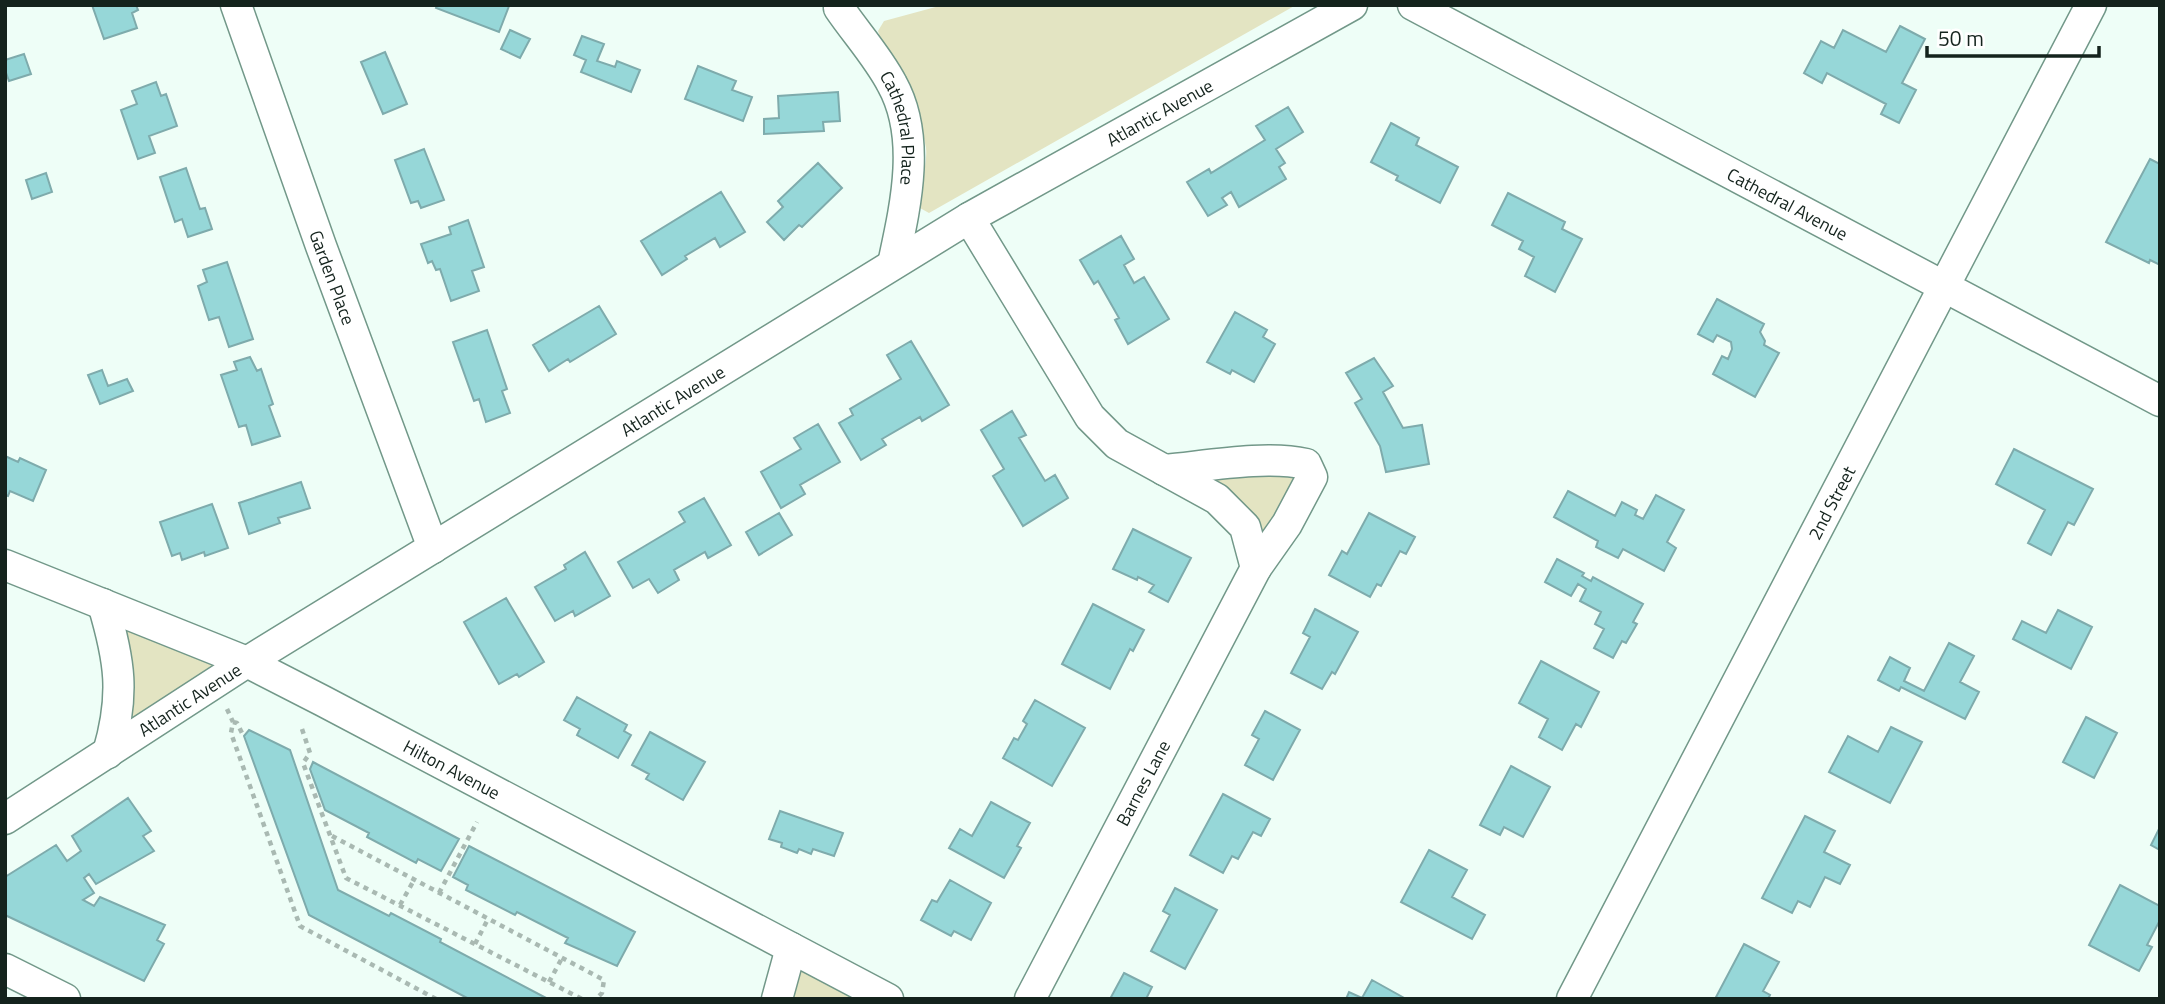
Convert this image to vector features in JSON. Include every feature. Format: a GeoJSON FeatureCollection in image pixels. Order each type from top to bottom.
{"type":"FeatureCollection","features":[{"type":"Feature","properties":{"kind":"street","name":"Garden Place"},"geometry":{"type":"LineString","coordinates":[[236,5],[321,246],[433,548]]}},
{"type":"Feature","properties":{"kind":"street","name":"Atlantic Avenue"},"geometry":{"type":"LineString","coordinates":[[5,819],[247,663],[968,218],[1352,5]]}},
{"type":"Feature","properties":{"kind":"street","name":"Cathedral Avenue"},"geometry":{"type":"LineString","coordinates":[[1413,5],[2160,401]]}},
{"type":"Feature","properties":{"kind":"street","name":"2nd Street"},"geometry":{"type":"LineString","coordinates":[[1572,999],[2091,5]]}},
{"type":"Feature","properties":{"kind":"street","name":"Cathedral Place"},"geometry":{"type":"LineString","coordinates":[[837,6],[892,84],[901,107],[908,141],[906,202],[893,264]]}},
{"type":"Feature","properties":{"kind":"street"},"geometry":{"type":"LineString","coordinates":[[968,218],[1090,417],[1117,444],[1217,499],[1245,527],[1256,568]]}},
{"type":"Feature","properties":{"kind":"street","name":"Barnes Lane"},"geometry":{"type":"LineString","coordinates":[[1030,999],[1256,568],[1287,524],[1312,477],[1306,464],[1292,461],[1164,470]]}},
{"type":"Feature","properties":{"kind":"street","name":"Hilton Avenue"},"geometry":{"type":"LineString","coordinates":[[5,565],[247,663],[336,707],[888,999]]}},
{"type":"Feature","properties":{"kind":"street"},"geometry":{"type":"LineString","coordinates":[[103,604],[116,651],[120,687],[108,753]]}},
{"type":"Feature","properties":{"kind":"street"},"geometry":{"type":"LineString","coordinates":[[778,999],[791,948]]}},
{"type":"Feature","properties":{"kind":"street"},"geometry":{"type":"LineString","coordinates":[[5,969],[65,999]]}},
{"type":"Feature","properties":{"kind":"path"},"geometry":{"type":"LineString","coordinates":[[228,709],[233,722],[231,733],[300,926],[436,999]]}},
{"type":"Feature","properties":{"kind":"path"},"geometry":{"type":"LineString","coordinates":[[233,722],[237,723],[242,733]]}},
{"type":"Feature","properties":{"kind":"path"},"geometry":{"type":"LineString","coordinates":[[302,729],[310,753],[303,763],[346,878],[582,999]]}},
{"type":"Feature","properties":{"kind":"path"},"geometry":{"type":"LineString","coordinates":[[439,893],[477,822]]}},
{"type":"Feature","properties":{"kind":"path"},"geometry":{"type":"LineString","coordinates":[[331,836],[604,980],[602,993],[596,999]]}},
{"type":"Feature","properties":{"kind":"path"},"geometry":{"type":"LineString","coordinates":[[400,905],[414,880]]}},
{"type":"Feature","properties":{"kind":"path"},"geometry":{"type":"LineString","coordinates":[[475,944],[488,919]]}},
{"type":"Feature","properties":{"kind":"path"},"geometry":{"type":"LineString","coordinates":[[549,982],[562,958]]}},
{"type":"Feature","properties":{"kind":"green space"},"geometry":{"type":"Polygon","coordinates":[[[943,5],[1296,5],[929,213],[920,208],[926,155],[922,132],[878,31],[884,21],[943,5]]]}},
{"type":"Feature","properties":{"kind":"green space"},"geometry":{"type":"Polygon","coordinates":[[[1306,464],[1256,568],[1244,527],[1164,470],[1306,464]]]}},
{"type":"Feature","properties":{"kind":"green space"},"geometry":{"type":"Polygon","coordinates":[[[118,617],[226,664],[121,732],[118,617]]]}},
{"type":"Feature","properties":{"kind":"green space"},"geometry":{"type":"Polygon","coordinates":[[[790,948],[885,999],[777,999],[790,948]]]}},
{"type":"Feature","properties":{"kind":"building"},"geometry":{"type":"Polygon","coordinates":[[[92,5],[136,5],[138,10],[132,13],[137,28],[104,39],[92,5]]]}},
{"type":"Feature","properties":{"kind":"building"},"geometry":{"type":"Polygon","coordinates":[[[437,5],[509,6],[499,32],[436,8],[437,5]]]}},
{"type":"Feature","properties":{"kind":"building"},"geometry":{"type":"Polygon","coordinates":[[[1900,26],[1925,39],[1902,83],[1916,90],[1899,123],[1881,114],[1886,104],[1827,73],[1822,83],[1804,73],[1821,41],[1834,48],[1843,30],[1886,52],[1900,26]]]}},
{"type":"Feature","properties":{"kind":"building"},"geometry":{"type":"Polygon","coordinates":[[[510,30],[530,39],[520,58],[501,49],[510,30]]]}},
{"type":"Feature","properties":{"kind":"building"},"geometry":{"type":"Polygon","coordinates":[[[582,36],[604,44],[597,61],[615,67],[617,61],[640,70],[631,92],[581,72],[586,60],[574,55],[582,36]]]}},
{"type":"Feature","properties":{"kind":"building"},"geometry":{"type":"Polygon","coordinates":[[[385,52],[407,104],[383,114],[361,62],[385,52]]]}},
{"type":"Feature","properties":{"kind":"building"},"geometry":{"type":"Polygon","coordinates":[[[24,54],[31,74],[9,81],[5,60],[24,54]]]}},
{"type":"Feature","properties":{"kind":"building"},"geometry":{"type":"Polygon","coordinates":[[[698,66],[736,81],[732,90],[752,97],[743,121],[685,99],[698,66]]]}},
{"type":"Feature","properties":{"kind":"building"},"geometry":{"type":"Polygon","coordinates":[[[156,82],[161,96],[166,94],[177,126],[149,136],[155,153],[138,159],[121,110],[137,104],[132,91],[156,82]]]}},
{"type":"Feature","properties":{"kind":"building"},"geometry":{"type":"Polygon","coordinates":[[[838,92],[840,121],[823,122],[824,131],[764,134],[764,119],[779,118],[778,96],[838,92]]]}},
{"type":"Feature","properties":{"kind":"building"},"geometry":{"type":"Polygon","coordinates":[[[1288,107],[1303,132],[1276,149],[1285,163],[1279,167],[1286,179],[1239,207],[1231,192],[1222,198],[1227,205],[1208,216],[1187,182],[1209,169],[1211,173],[1265,140],[1256,126],[1288,107]]]}},
{"type":"Feature","properties":{"kind":"building"},"geometry":{"type":"Polygon","coordinates":[[[1391,123],[1419,138],[1416,145],[1458,167],[1440,203],[1396,180],[1398,176],[1371,162],[1391,123]]]}},
{"type":"Feature","properties":{"kind":"building"},"geometry":{"type":"Polygon","coordinates":[[[424,149],[444,200],[421,208],[418,201],[411,203],[395,160],[424,149]]]}},
{"type":"Feature","properties":{"kind":"building"},"geometry":{"type":"Polygon","coordinates":[[[2150,159],[2160,164],[2160,265],[2150,260],[2149,263],[2106,242],[2150,159]]]}},
{"type":"Feature","properties":{"kind":"building"},"geometry":{"type":"Polygon","coordinates":[[[818,163],[842,188],[802,227],[799,225],[784,240],[767,222],[783,207],[778,201],[818,163]]]}},
{"type":"Feature","properties":{"kind":"building"},"geometry":{"type":"Polygon","coordinates":[[[186,168],[200,209],[205,208],[212,229],[188,237],[182,219],[175,222],[160,177],[186,168]]]}},
{"type":"Feature","properties":{"kind":"building"},"geometry":{"type":"Polygon","coordinates":[[[46,173],[52,192],[32,199],[26,180],[46,173]]]}},
{"type":"Feature","properties":{"kind":"building"},"geometry":{"type":"Polygon","coordinates":[[[721,192],[745,232],[720,247],[715,238],[685,256],[687,259],[662,275],[641,241],[721,192]]]}},
{"type":"Feature","properties":{"kind":"building"},"geometry":{"type":"Polygon","coordinates":[[[1508,193],[1565,222],[1562,229],[1582,239],[1555,292],[1525,276],[1534,257],[1519,249],[1523,241],[1492,225],[1508,193]]]}},
{"type":"Feature","properties":{"kind":"building"},"geometry":{"type":"Polygon","coordinates":[[[468,220],[484,267],[472,271],[479,291],[451,301],[440,269],[436,270],[432,261],[428,263],[421,244],[451,234],[449,227],[468,220]]]}},
{"type":"Feature","properties":{"kind":"building"},"geometry":{"type":"Polygon","coordinates":[[[1121,236],[1134,259],[1124,265],[1134,283],[1144,277],[1169,319],[1128,344],[1115,320],[1119,318],[1098,281],[1094,284],[1080,260],[1121,236]]]}},
{"type":"Feature","properties":{"kind":"building"},"geometry":{"type":"Polygon","coordinates":[[[227,262],[253,339],[229,347],[219,317],[209,320],[198,286],[207,282],[203,270],[227,262]]]}},
{"type":"Feature","properties":{"kind":"building"},"geometry":{"type":"Polygon","coordinates":[[[1717,299],[1764,324],[1760,332],[1765,341],[1764,345],[1779,353],[1755,397],[1713,374],[1722,356],[1728,359],[1732,349],[1731,342],[1717,335],[1713,342],[1698,334],[1717,299]]]}},
{"type":"Feature","properties":{"kind":"building"},"geometry":{"type":"Polygon","coordinates":[[[599,306],[616,334],[570,362],[568,359],[549,371],[533,345],[599,306]]]}},
{"type":"Feature","properties":{"kind":"building"},"geometry":{"type":"Polygon","coordinates":[[[1235,312],[1267,330],[1263,337],[1275,344],[1254,382],[1232,370],[1230,374],[1207,362],[1235,312]]]}},
{"type":"Feature","properties":{"kind":"building"},"geometry":{"type":"Polygon","coordinates":[[[487,330],[507,389],[502,391],[510,413],[486,422],[479,399],[474,401],[453,342],[487,330]]]}},
{"type":"Feature","properties":{"kind":"building"},"geometry":{"type":"Polygon","coordinates":[[[911,341],[949,405],[922,421],[920,417],[882,439],[886,445],[861,460],[839,423],[853,415],[850,409],[901,379],[887,355],[911,341]]]}},
{"type":"Feature","properties":{"kind":"building"},"geometry":{"type":"Polygon","coordinates":[[[250,357],[257,371],[261,369],[273,404],[269,406],[280,436],[252,445],[246,425],[239,427],[221,375],[237,370],[234,362],[250,357]]]}},
{"type":"Feature","properties":{"kind":"building"},"geometry":{"type":"Polygon","coordinates":[[[1374,358],[1393,386],[1383,392],[1403,428],[1422,425],[1429,464],[1386,472],[1380,446],[1355,403],[1362,399],[1346,373],[1374,358]]]}},
{"type":"Feature","properties":{"kind":"building"},"geometry":{"type":"Polygon","coordinates":[[[102,370],[108,386],[127,379],[133,391],[100,404],[88,375],[102,370]]]}},
{"type":"Feature","properties":{"kind":"building"},"geometry":{"type":"Polygon","coordinates":[[[1012,411],[1026,435],[1019,438],[1045,481],[1055,475],[1068,498],[1023,526],[993,476],[1004,469],[981,430],[1012,411]]]}},
{"type":"Feature","properties":{"kind":"building"},"geometry":{"type":"Polygon","coordinates":[[[818,424],[840,462],[800,485],[805,494],[781,508],[761,472],[801,449],[794,438],[818,424]]]}},
{"type":"Feature","properties":{"kind":"building"},"geometry":{"type":"Polygon","coordinates":[[[2014,449],[2093,489],[2074,525],[2068,522],[2051,555],[2028,543],[2045,510],[1996,484],[2014,449]]]}},
{"type":"Feature","properties":{"kind":"building"},"geometry":{"type":"Polygon","coordinates":[[[5,456],[18,462],[20,458],[46,470],[33,501],[10,491],[8,496],[5,495],[5,456]]]}},
{"type":"Feature","properties":{"kind":"building"},"geometry":{"type":"Polygon","coordinates":[[[301,482],[310,508],[278,518],[280,523],[249,534],[239,503],[301,482]]]}},
{"type":"Feature","properties":{"kind":"building"},"geometry":{"type":"Polygon","coordinates":[[[1568,491],[1615,516],[1622,502],[1637,510],[1635,515],[1643,519],[1656,495],[1684,510],[1667,542],[1676,548],[1664,571],[1623,549],[1618,558],[1596,547],[1598,541],[1554,517],[1568,491]]]}},
{"type":"Feature","properties":{"kind":"building"},"geometry":{"type":"Polygon","coordinates":[[[704,498],[731,545],[708,558],[705,552],[674,570],[679,580],[658,593],[649,579],[633,588],[618,562],[685,522],[679,512],[704,498]]]}},
{"type":"Feature","properties":{"kind":"building"},"geometry":{"type":"Polygon","coordinates":[[[212,504],[228,548],[205,556],[204,552],[182,560],[180,553],[172,556],[160,522],[212,504]]]}},
{"type":"Feature","properties":{"kind":"building"},"geometry":{"type":"Polygon","coordinates":[[[779,513],[792,535],[759,555],[746,532],[779,513]]]}},
{"type":"Feature","properties":{"kind":"building"},"geometry":{"type":"Polygon","coordinates":[[[1369,513],[1415,537],[1406,554],[1400,551],[1381,586],[1377,584],[1370,597],[1329,575],[1342,551],[1347,554],[1369,513]]]}},
{"type":"Feature","properties":{"kind":"building"},"geometry":{"type":"Polygon","coordinates":[[[1133,529],[1191,558],[1168,602],[1149,592],[1154,585],[1113,569],[1133,529]]]}},
{"type":"Feature","properties":{"kind":"building"},"geometry":{"type":"Polygon","coordinates":[[[585,552],[610,596],[575,616],[573,611],[555,621],[535,587],[566,569],[564,565],[585,552]]]}},
{"type":"Feature","properties":{"kind":"building"},"geometry":{"type":"Polygon","coordinates":[[[1557,559],[1584,573],[1582,576],[1591,581],[1593,577],[1643,604],[1633,622],[1637,624],[1626,643],[1622,641],[1613,658],[1594,648],[1604,629],[1595,624],[1601,612],[1580,601],[1586,589],[1578,584],[1571,596],[1545,582],[1557,559]]]}},
{"type":"Feature","properties":{"kind":"building"},"geometry":{"type":"Polygon","coordinates":[[[506,598],[544,662],[519,677],[517,674],[499,684],[464,622],[506,598]]]}},
{"type":"Feature","properties":{"kind":"building"},"geometry":{"type":"Polygon","coordinates":[[[1093,604],[1144,630],[1133,651],[1130,649],[1110,689],[1062,664],[1093,604]]]}},
{"type":"Feature","properties":{"kind":"building"},"geometry":{"type":"Polygon","coordinates":[[[1315,609],[1358,632],[1335,674],[1332,672],[1322,689],[1291,673],[1310,637],[1303,633],[1315,609]]]}},
{"type":"Feature","properties":{"kind":"building"},"geometry":{"type":"Polygon","coordinates":[[[2058,610],[2092,627],[2071,669],[2013,639],[2022,621],[2046,633],[2058,610]]]}},
{"type":"Feature","properties":{"kind":"building"},"geometry":{"type":"Polygon","coordinates":[[[1949,643],[1974,656],[1960,682],[1979,692],[1965,719],[1901,687],[1899,691],[1878,680],[1890,657],[1910,668],[1904,681],[1924,691],[1949,643]]]}},
{"type":"Feature","properties":{"kind":"building"},"geometry":{"type":"Polygon","coordinates":[[[1541,661],[1599,692],[1581,727],[1576,724],[1562,750],[1539,737],[1548,719],[1519,703],[1541,661]]]}},
{"type":"Feature","properties":{"kind":"building"},"geometry":{"type":"Polygon","coordinates":[[[577,697],[627,725],[624,731],[631,735],[618,758],[577,735],[580,729],[564,720],[577,697]]]}},
{"type":"Feature","properties":{"kind":"building"},"geometry":{"type":"Polygon","coordinates":[[[1035,700],[1085,728],[1052,786],[1003,758],[1014,738],[1018,740],[1027,724],[1023,721],[1035,700]]]}},
{"type":"Feature","properties":{"kind":"building"},"geometry":{"type":"Polygon","coordinates":[[[1265,711],[1300,730],[1273,780],[1245,765],[1259,739],[1252,735],[1265,711]]]}},
{"type":"Feature","properties":{"kind":"building"},"geometry":{"type":"Polygon","coordinates":[[[2086,717],[2117,733],[2094,778],[2063,762],[2086,717]]]}},
{"type":"Feature","properties":{"kind":"building"},"geometry":{"type":"Polygon","coordinates":[[[1891,727],[1922,742],[1890,803],[1829,772],[1848,736],[1878,752],[1891,727]]]}},
{"type":"Feature","properties":{"kind":"building"},"geometry":{"type":"Polygon","coordinates":[[[249,730],[290,750],[338,890],[389,916],[391,913],[548,999],[469,999],[309,915],[244,736],[249,730]]]}},
{"type":"Feature","properties":{"kind":"building"},"geometry":{"type":"Polygon","coordinates":[[[650,732],[705,762],[683,800],[646,779],[649,774],[632,765],[650,732]]]}},
{"type":"Feature","properties":{"kind":"building"},"geometry":{"type":"Polygon","coordinates":[[[313,762],[459,839],[441,871],[418,859],[416,863],[367,837],[369,833],[325,810],[310,769],[313,762]]]}},
{"type":"Feature","properties":{"kind":"building"},"geometry":{"type":"Polygon","coordinates":[[[1511,766],[1550,787],[1523,837],[1504,827],[1500,835],[1480,825],[1511,766]]]}},
{"type":"Feature","properties":{"kind":"building"},"geometry":{"type":"Polygon","coordinates":[[[1223,794],[1270,819],[1261,836],[1253,832],[1238,859],[1232,856],[1223,873],[1190,855],[1223,794]]]}},
{"type":"Feature","properties":{"kind":"building"},"geometry":{"type":"Polygon","coordinates":[[[128,798],[151,831],[143,836],[154,851],[96,884],[89,874],[84,878],[94,893],[83,900],[94,906],[100,897],[165,925],[157,940],[164,944],[144,981],[5,915],[5,877],[56,845],[67,861],[81,851],[72,836],[128,798]]]}},
{"type":"Feature","properties":{"kind":"building"},"geometry":{"type":"Polygon","coordinates":[[[991,802],[1030,823],[1017,846],[1021,848],[1004,878],[949,848],[960,829],[972,836],[991,802]]]}},
{"type":"Feature","properties":{"kind":"building"},"geometry":{"type":"Polygon","coordinates":[[[780,811],[843,833],[834,856],[813,849],[811,854],[799,849],[797,853],[781,847],[782,843],[769,839],[780,811]]]}},
{"type":"Feature","properties":{"kind":"building"},"geometry":{"type":"Polygon","coordinates":[[[1805,816],[1835,831],[1824,852],[1850,865],[1840,884],[1825,877],[1810,907],[1798,901],[1792,913],[1762,898],[1805,816]]]}},
{"type":"Feature","properties":{"kind":"building"},"geometry":{"type":"Polygon","coordinates":[[[2160,827],[2160,850],[2151,845],[2160,827]]]}},
{"type":"Feature","properties":{"kind":"building"},"geometry":{"type":"Polygon","coordinates":[[[469,846],[635,932],[617,966],[565,943],[568,938],[517,912],[515,915],[466,890],[468,885],[453,877],[469,846]]]}},
{"type":"Feature","properties":{"kind":"building"},"geometry":{"type":"Polygon","coordinates":[[[1429,850],[1467,870],[1452,897],[1485,915],[1472,939],[1401,902],[1429,850]]]}},
{"type":"Feature","properties":{"kind":"building"},"geometry":{"type":"Polygon","coordinates":[[[950,880],[991,903],[971,940],[954,931],[951,936],[921,920],[932,900],[937,902],[950,880]]]}},
{"type":"Feature","properties":{"kind":"building"},"geometry":{"type":"Polygon","coordinates":[[[2120,885],[2160,906],[2160,920],[2147,945],[2152,947],[2139,971],[2089,945],[2120,885]]]}},
{"type":"Feature","properties":{"kind":"building"},"geometry":{"type":"Polygon","coordinates":[[[1175,888],[1217,910],[1185,969],[1151,951],[1170,915],[1163,911],[1175,888]]]}},
{"type":"Feature","properties":{"kind":"building"},"geometry":{"type":"Polygon","coordinates":[[[1744,944],[1779,962],[1763,991],[1770,995],[1768,999],[1715,999],[1744,944]]]}},
{"type":"Feature","properties":{"kind":"building"},"geometry":{"type":"Polygon","coordinates":[[[1124,973],[1152,987],[1146,999],[1110,999],[1124,973]]]}},
{"type":"Feature","properties":{"kind":"building"},"geometry":{"type":"Polygon","coordinates":[[[1372,980],[1406,999],[1346,999],[1349,992],[1362,998],[1372,980]]]}}]}
